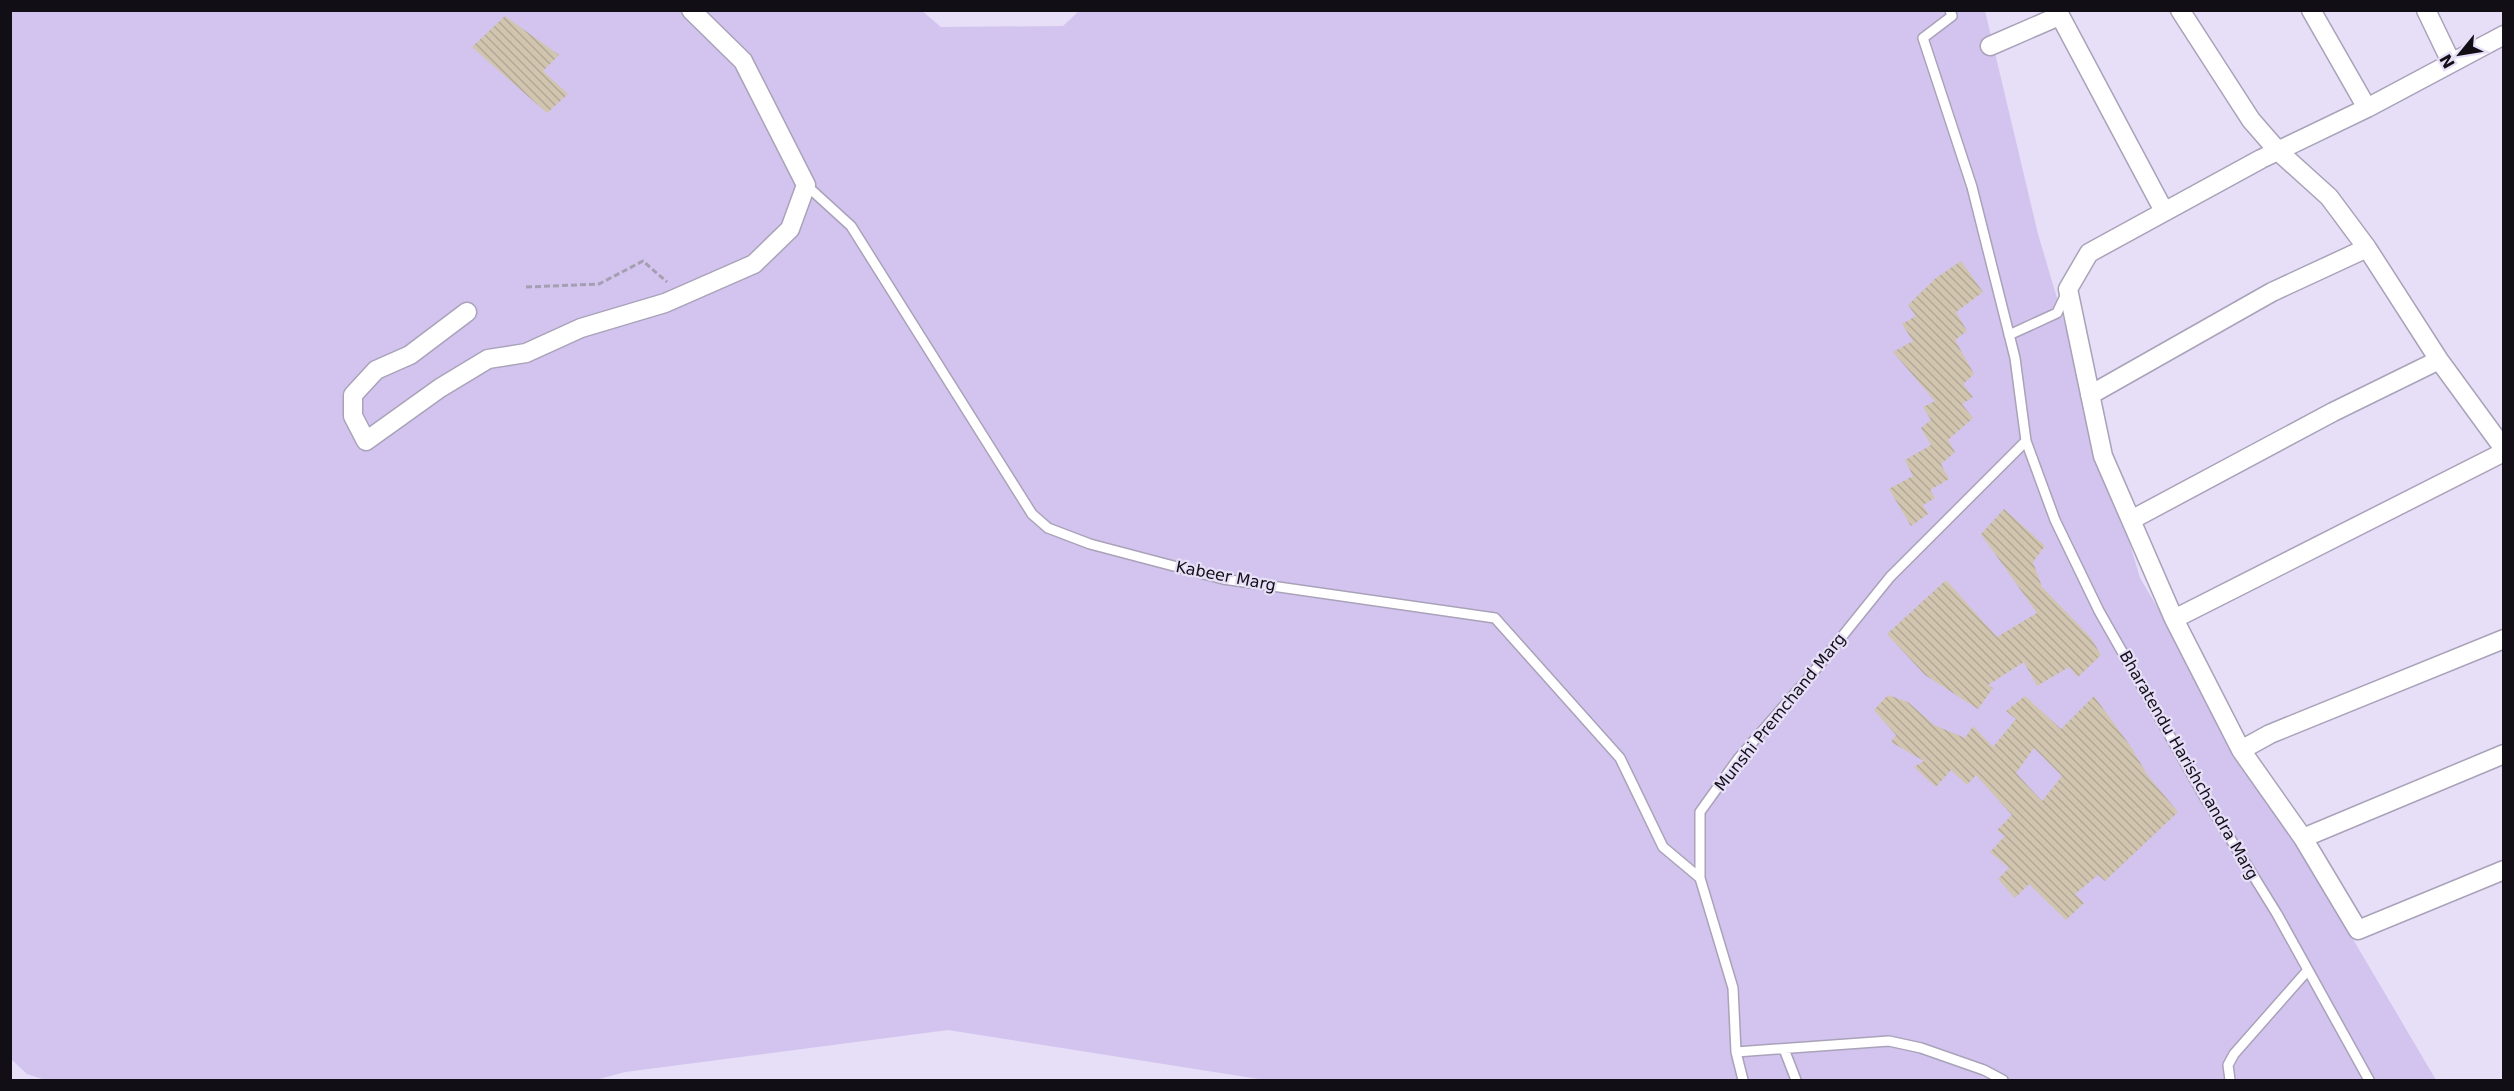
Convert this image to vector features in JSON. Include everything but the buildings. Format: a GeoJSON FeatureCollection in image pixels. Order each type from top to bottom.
{"type":"FeatureCollection","features":[{"type":"Feature","properties":{"kind":"street"},"geometry":{"type":"LineString","coordinates":[[467,312],[410,355],[376,370],[353,395],[353,416],[366,441],[440,388],[488,359],[526,353],[581,328],[681,296],[754,264],[790,228],[806,185],[743,61],[691,10]]}},
{"type":"Feature","properties":{"kind":"street"},"geometry":{"type":"LineString","coordinates":[[2174,619],[2504,450],[2439,360],[2367,248],[2329,197],[2278,151],[2251,120],[2180,10]]}},
{"type":"Feature","properties":{"kind":"street"},"geometry":{"type":"LineString","coordinates":[[2311,10],[2367,108]]}},
{"type":"Feature","properties":{"kind":"street"},"geometry":{"type":"LineString","coordinates":[[2426,10],[2451,62]]}},
{"type":"Feature","properties":{"kind":"street"},"geometry":{"type":"LineString","coordinates":[[1990,46],[2058,13],[2164,211]]}},
{"type":"Feature","properties":{"kind":"street"},"geometry":{"type":"LineString","coordinates":[[2504,34],[2367,108],[2278,151],[2164,211],[2089,253],[2068,290],[2103,456],[2174,619],[2241,750],[2303,838],[2358,930],[2504,870]]}},
{"type":"Feature","properties":{"kind":"street"},"geometry":{"type":"LineString","coordinates":[[2090,395],[2272,292],[2367,248]]}},
{"type":"Feature","properties":{"kind":"street"},"geometry":{"type":"LineString","coordinates":[[2131,520],[2333,412],[2439,360]]}},
{"type":"Feature","properties":{"kind":"street"},"geometry":{"type":"LineString","coordinates":[[2241,750],[2270,734],[2504,639]]}},
{"type":"Feature","properties":{"kind":"street"},"geometry":{"type":"LineString","coordinates":[[2303,838],[2504,754]]}},
{"type":"Feature","properties":{"kind":"lane","name":"Bharatendu Harishchandra Marg"},"geometry":{"type":"LineString","coordinates":[[1950,10],[1952,16],[1923,38],[1972,187],[2015,358],[2026,441],[2055,520],[2099,611],[2308,970],[2369,1080]]}},
{"type":"Feature","properties":{"kind":"lane","name":"Kabeer Marg"},"geometry":{"type":"LineString","coordinates":[[806,185],[850,226],[1032,514],[1048,528],[1090,544],[1223,579],[1495,618],[1620,758],[1663,847],[1700,878]]}},
{"type":"Feature","properties":{"kind":"lane"},"geometry":{"type":"LineString","coordinates":[[2009,335],[2057,313],[2068,290]]}},
{"type":"Feature","properties":{"kind":"lane","name":"Munshi Premchand Marg"},"geometry":{"type":"LineString","coordinates":[[1743,1080],[1736,1052],[1733,988],[1700,878],[1700,812],[1738,759],[1811,675],[1890,577],[2026,441]]}},
{"type":"Feature","properties":{"kind":"lane"},"geometry":{"type":"LineString","coordinates":[[2229,1080],[2228,1065],[2234,1054],[2308,970]]}},
{"type":"Feature","properties":{"kind":"lane"},"geometry":{"type":"LineString","coordinates":[[1736,1052],[1874,1042],[1904,1043],[1984,1070],[2003,1080]]}},
{"type":"Feature","properties":{"kind":"lane"},"geometry":{"type":"LineString","coordinates":[[1784,1049],[1796,1080]]}},
{"type":"Feature","properties":{"kind":"path"},"geometry":{"type":"LineString","coordinates":[[526,287],[599,284],[644,261],[681,296]]}},
{"type":"Feature","properties":{"kind":"shaded area"},"geometry":{"type":"Polygon","coordinates":[[[921,10],[941,27],[1063,26],[1080,10],[1985,11],[2038,234],[2140,578],[2436,1080],[1265,1080],[948,1030],[625,1072],[596,1080],[45,1080],[27,1074],[10,1058],[10,11],[921,10]]]}}]}
